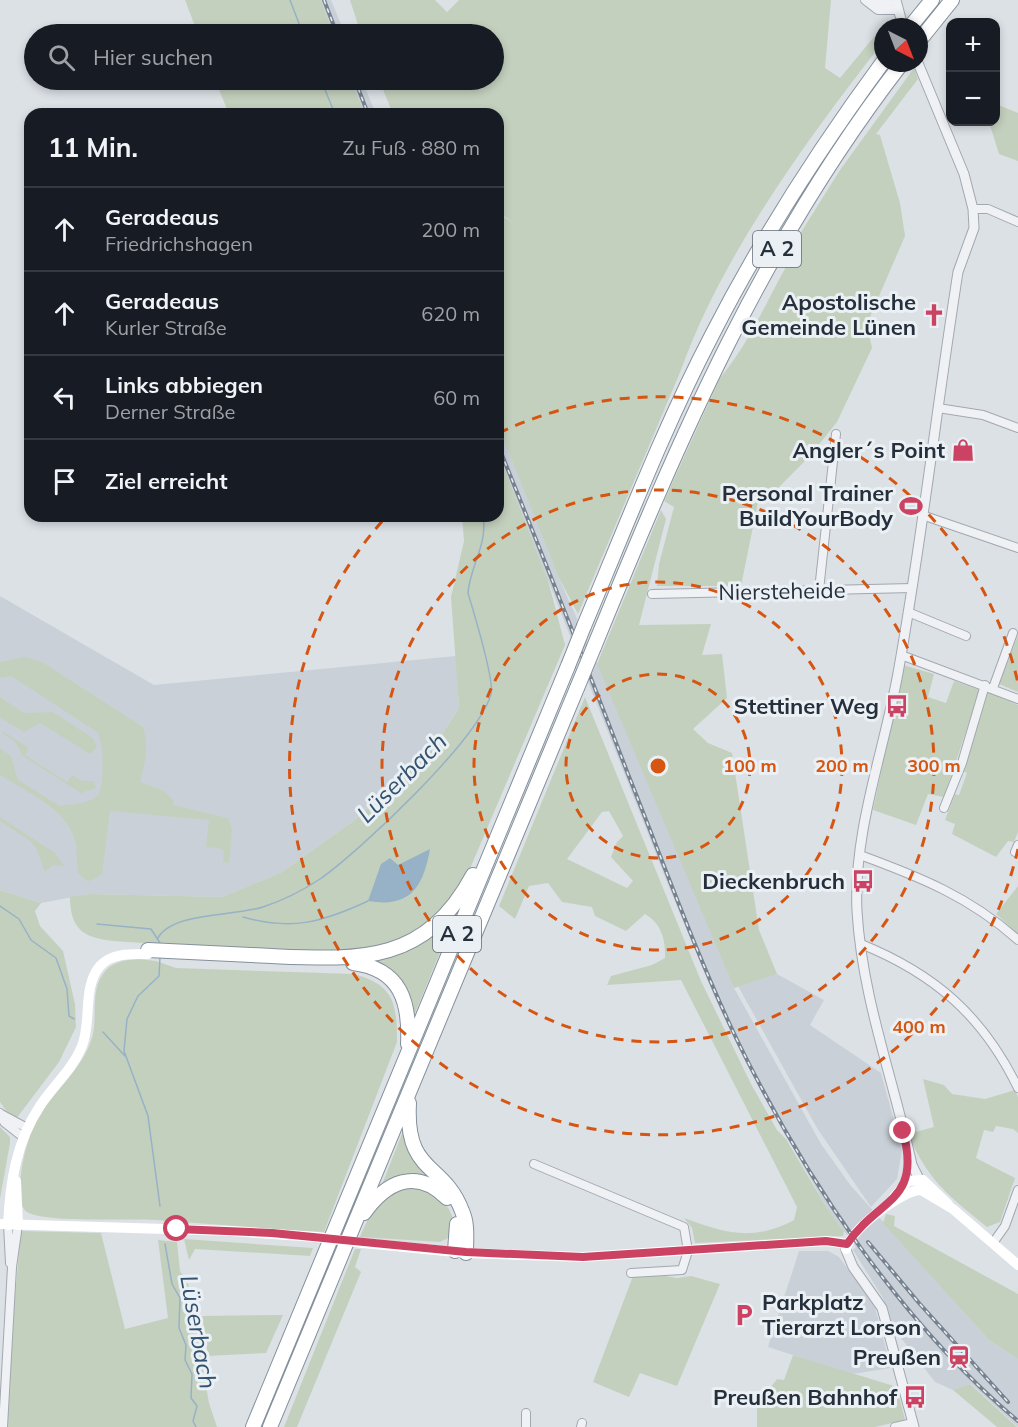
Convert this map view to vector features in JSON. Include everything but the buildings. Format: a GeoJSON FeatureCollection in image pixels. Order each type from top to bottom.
{"type":"FeatureCollection","features":[{"type":"Feature","properties":{"kind":"highway"},"geometry":{"type":"LineString","coordinates":[[911,18],[932,0]]}},
{"type":"Feature","properties":{"kind":"highway"},"geometry":{"type":"LineString","coordinates":[[928,30],[952,0]]}},
{"type":"Feature","properties":{"kind":"highway","name":"A 2"},"geometry":{"type":"LineString","coordinates":[[253,1427],[674,414],[720,319],[758,250],[812,162],[876,72]]}},
{"type":"Feature","properties":{"kind":"highway","name":"A 2"},"geometry":{"type":"LineString","coordinates":[[270,1427],[685,429],[734,328],[803,206],[896,72]]}},
{"type":"Feature","properties":{"kind":"highway"},"geometry":{"type":"LineString","coordinates":[[148,952],[345,958],[371,956],[400,947],[429,930],[452,908],[470,881],[507,813]]}},
{"type":"Feature","properties":{"kind":"highway"},"geometry":{"type":"LineString","coordinates":[[174,953],[354,963],[376,968],[393,981],[406,1003],[409,1026],[407,1056]]}},
{"type":"Feature","properties":{"kind":"highway"},"geometry":{"type":"LineString","coordinates":[[409,1091],[408,1127],[414,1150],[458,1201],[466,1224],[460,1252]]}},
{"type":"Feature","properties":{"kind":"highway"},"geometry":{"type":"LineString","coordinates":[[352,1229],[381,1191],[394,1184],[422,1183],[442,1194],[454,1209],[460,1252]]}},
{"type":"Feature","properties":{"kind":"main road"},"geometry":{"type":"LineString","coordinates":[[148,952],[122,955],[106,961],[96,973],[82,1046],[25,1133],[15,1169],[9,1225],[231,1231],[460,1252],[583,1257],[826,1241],[846,1247],[905,1189],[922,1177]]}},
{"type":"Feature","properties":{"kind":"main road"},"geometry":{"type":"LineString","coordinates":[[922,1177],[929,1194]]}},
{"type":"Feature","properties":{"kind":"main road"},"geometry":{"type":"LineString","coordinates":[[922,1177],[953,1209],[1018,1265]]}},
{"type":"Feature","properties":{"kind":"main road"},"geometry":{"type":"LineString","coordinates":[[905,1189],[929,1194],[953,1209]]}},
{"type":"Feature","properties":{"kind":"street"},"geometry":{"type":"LineString","coordinates":[[867,1],[878,10],[896,4],[902,18]]}},
{"type":"Feature","properties":{"kind":"street"},"geometry":{"type":"LineString","coordinates":[[922,72],[964,174],[973,209],[974,228],[958,272],[912,588],[901,655],[860,855],[857,892],[861,944],[888,1074],[909,1153],[922,1177]]}},
{"type":"Feature","properties":{"kind":"street"},"geometry":{"type":"LineString","coordinates":[[973,209],[988,209],[1018,222]]}},
{"type":"Feature","properties":{"kind":"street"},"geometry":{"type":"LineString","coordinates":[[938,408],[983,415],[1018,428]]}},
{"type":"Feature","properties":{"kind":"street"},"geometry":{"type":"LineString","coordinates":[[819,590],[836,434]]}},
{"type":"Feature","properties":{"kind":"street"},"geometry":{"type":"LineString","coordinates":[[922,515],[1018,548]]}},
{"type":"Feature","properties":{"kind":"street","name":"Niersteheide"},"geometry":{"type":"LineString","coordinates":[[652,594],[912,588]]}},
{"type":"Feature","properties":{"kind":"street"},"geometry":{"type":"LineString","coordinates":[[908,612],[966,636]]}},
{"type":"Feature","properties":{"kind":"street"},"geometry":{"type":"LineString","coordinates":[[944,808],[989,687],[1013,633]]}},
{"type":"Feature","properties":{"kind":"street"},"geometry":{"type":"LineString","coordinates":[[901,655],[1018,699]]}},
{"type":"Feature","properties":{"kind":"street"},"geometry":{"type":"LineString","coordinates":[[860,855],[933,882],[982,910],[1018,940]]}},
{"type":"Feature","properties":{"kind":"street"},"geometry":{"type":"LineString","coordinates":[[861,944],[916,970],[945,991],[988,1036],[1018,1088]]}},
{"type":"Feature","properties":{"kind":"street"},"geometry":{"type":"LineString","coordinates":[[0,1113],[4,1122],[25,1133]]}},
{"type":"Feature","properties":{"kind":"street"},"geometry":{"type":"LineString","coordinates":[[905,1189],[909,1153]]}},
{"type":"Feature","properties":{"kind":"street"},"geometry":{"type":"LineString","coordinates":[[534,1164],[681,1225],[686,1231],[688,1251],[686,1265],[680,1272],[649,1270],[631,1273]]}},
{"type":"Feature","properties":{"kind":"street"},"geometry":{"type":"LineString","coordinates":[[993,1244],[1005,1226],[1018,1190]]}},
{"type":"Feature","properties":{"kind":"street"},"geometry":{"type":"LineString","coordinates":[[3,1427],[12,1267],[9,1225]]}},
{"type":"Feature","properties":{"kind":"street"},"geometry":{"type":"LineString","coordinates":[[846,1247],[853,1267],[882,1308],[913,1425],[895,1427]]}},
{"type":"Feature","properties":{"kind":"street"},"geometry":{"type":"LineString","coordinates":[[525,1413],[526,1427]]}},
{"type":"Feature","properties":{"kind":"shaded area"},"geometry":{"type":"Polygon","coordinates":[[[321,0],[331,0],[341,24],[330,24],[321,0]]]}},
{"type":"Feature","properties":{"kind":"shaded area"},"geometry":{"type":"Polygon","coordinates":[[[355,90],[366,90],[374,108],[363,108],[355,90]]]}},
{"type":"Feature","properties":{"kind":"shaded area"},"geometry":{"type":"Polygon","coordinates":[[[504,438],[558,576],[641,762],[734,988],[821,1144],[851,1186],[989,1340],[1018,1359],[1018,1427],[971,1384],[953,1390],[935,1382],[894,1329],[883,1298],[853,1250],[856,1247],[828,1210],[745,1061],[715,998],[504,467],[504,438]]]}},
{"type":"Feature","properties":{"kind":"shaded area"},"geometry":{"type":"Polygon","coordinates":[[[0,596],[154,685],[456,656],[459,708],[432,750],[356,819],[282,872],[222,897],[89,894],[41,903],[0,890],[0,596]]]}},
{"type":"Feature","properties":{"kind":"shaded area"},"geometry":{"type":"Polygon","coordinates":[[[777,974],[824,1000],[810,1025],[881,1073],[902,1150],[897,1179],[871,1207],[817,1128],[738,986],[777,974]]]}},
{"type":"Feature","properties":{"kind":"shaded area"},"geometry":{"type":"Polygon","coordinates":[[[799,1251],[828,1251],[839,1257],[874,1304],[891,1368],[852,1374],[768,1347],[799,1251]]]}},
{"type":"Feature","properties":{"kind":"green space"},"geometry":{"type":"Polygon","coordinates":[[[185,0],[321,0],[330,24],[194,24],[185,0]]]}},
{"type":"Feature","properties":{"kind":"green space"},"geometry":{"type":"Polygon","coordinates":[[[350,0],[435,0],[447,12],[459,0],[831,0],[825,68],[840,78],[874,37],[874,54],[769,199],[719,284],[698,327],[578,614],[558,576],[504,440],[504,217],[514,223],[504,216],[504,108],[391,108],[383,90],[504,90],[504,24],[358,24],[350,0]]]}},
{"type":"Feature","properties":{"kind":"green space"},"geometry":{"type":"Polygon","coordinates":[[[911,72],[915,72],[918,79],[876,134],[880,135],[900,203],[905,236],[867,324],[872,348],[837,422],[809,457],[770,496],[759,497],[741,586],[657,586],[659,564],[674,507],[664,501],[720,378],[743,346],[802,240],[798,237],[840,170],[911,72]]]}},
{"type":"Feature","properties":{"kind":"green space"},"geometry":{"type":"Polygon","coordinates":[[[219,90],[355,90],[363,108],[227,108],[219,90]]]}},
{"type":"Feature","properties":{"kind":"green space"},"geometry":{"type":"Polygon","coordinates":[[[1000,106],[1018,113],[1018,161],[999,154],[990,126],[1000,126],[1000,106]]]}},
{"type":"Feature","properties":{"kind":"green space"},"geometry":{"type":"Polygon","coordinates":[[[504,467],[548,580],[565,645],[469,871],[454,894],[436,914],[416,931],[391,944],[348,952],[273,951],[113,941],[94,937],[81,930],[73,917],[70,897],[89,894],[222,897],[282,872],[356,819],[432,750],[459,708],[451,597],[464,541],[462,522],[504,522],[504,467]]]}},
{"type":"Feature","properties":{"kind":"green space"},"geometry":{"type":"Polygon","coordinates":[[[661,510],[666,519],[639,625],[711,624],[702,655],[722,654],[727,698],[693,729],[708,743],[732,753],[759,930],[777,974],[734,988],[597,664],[661,510]]]}},
{"type":"Feature","properties":{"kind":"green space"},"geometry":{"type":"Polygon","coordinates":[[[1018,635],[1018,692],[999,684],[1018,635]]]}},
{"type":"Feature","properties":{"kind":"green space"},"geometry":{"type":"Polygon","coordinates":[[[25,657],[42,662],[143,727],[146,755],[140,782],[164,791],[173,800],[173,805],[228,818],[232,829],[229,863],[223,862],[222,849],[206,847],[209,820],[110,811],[102,874],[87,881],[78,873],[76,844],[70,829],[63,819],[44,802],[0,775],[0,748],[11,756],[18,780],[60,806],[89,801],[100,792],[103,765],[101,745],[97,732],[11,676],[0,678],[0,662],[25,657]]]}},
{"type":"Feature","properties":{"kind":"green space"},"geometry":{"type":"Polygon","coordinates":[[[903,665],[934,674],[928,697],[946,703],[954,681],[980,690],[944,797],[928,794],[916,825],[873,810],[903,665]]]}},
{"type":"Feature","properties":{"kind":"green space"},"geometry":{"type":"Polygon","coordinates":[[[988,692],[1018,705],[1018,832],[1014,842],[1008,841],[996,857],[952,834],[955,824],[945,820],[955,794],[959,795],[967,773],[963,771],[988,692]]]}},
{"type":"Feature","properties":{"kind":"green space"},"geometry":{"type":"Polygon","coordinates":[[[0,697],[24,713],[53,712],[93,738],[97,747],[90,754],[40,723],[24,732],[0,718],[0,697]]]}},
{"type":"Feature","properties":{"kind":"green space"},"geometry":{"type":"Polygon","coordinates":[[[585,697],[701,981],[751,1084],[777,1130],[786,1139],[828,1210],[844,1231],[843,1236],[695,1243],[692,1228],[684,1218],[726,1231],[752,1233],[779,1227],[794,1220],[797,1207],[681,980],[607,985],[611,976],[652,965],[665,958],[665,945],[659,927],[645,914],[626,931],[595,916],[592,907],[562,902],[548,883],[529,886],[515,919],[499,906],[585,697]],[[609,811],[602,812],[567,859],[627,888],[633,881],[611,857],[617,842],[623,836],[609,811]]]}},
{"type":"Feature","properties":{"kind":"green space"},"geometry":{"type":"Polygon","coordinates":[[[4,732],[29,748],[25,755],[67,782],[72,775],[82,781],[94,781],[96,788],[81,793],[23,756],[15,742],[3,734],[4,732]]]}},
{"type":"Feature","properties":{"kind":"green space"},"geometry":{"type":"Polygon","coordinates":[[[0,817],[55,853],[65,866],[53,865],[45,872],[36,848],[30,841],[0,821],[0,817]]]}},
{"type":"Feature","properties":{"kind":"green space"},"geometry":{"type":"Polygon","coordinates":[[[1018,886],[1018,934],[996,914],[1018,886]]]}},
{"type":"Feature","properties":{"kind":"green space"},"geometry":{"type":"Polygon","coordinates":[[[0,890],[41,903],[35,911],[40,926],[63,951],[75,1004],[76,1027],[59,1062],[16,1119],[9,1115],[0,1102],[0,890]]]}},
{"type":"Feature","properties":{"kind":"green space"},"geometry":{"type":"Polygon","coordinates":[[[459,906],[413,1018],[412,1010],[366,961],[459,906]]]}},
{"type":"Feature","properties":{"kind":"green space"},"geometry":{"type":"Polygon","coordinates":[[[138,959],[156,961],[176,968],[354,974],[367,978],[385,990],[394,1006],[397,1042],[324,1232],[156,1220],[54,1218],[29,1213],[24,1209],[20,1189],[27,1145],[41,1113],[77,1066],[91,1041],[96,990],[99,982],[106,970],[114,964],[138,959]]]}},
{"type":"Feature","properties":{"kind":"green space"},"geometry":{"type":"Polygon","coordinates":[[[923,1079],[944,1085],[952,1094],[985,1099],[1015,1090],[1018,1097],[1018,1133],[1013,1129],[996,1126],[993,1132],[984,1130],[976,1158],[1015,1178],[1000,1222],[987,1227],[961,1206],[932,1176],[916,1150],[908,1134],[934,1127],[923,1079]]]}},
{"type":"Feature","properties":{"kind":"green space"},"geometry":{"type":"Polygon","coordinates":[[[405,1126],[444,1187],[461,1221],[443,1189],[383,1182],[405,1126]]]}},
{"type":"Feature","properties":{"kind":"green space"},"geometry":{"type":"Polygon","coordinates":[[[0,1127],[10,1137],[10,1143],[0,1199],[0,1127]]]}},
{"type":"Feature","properties":{"kind":"green space"},"geometry":{"type":"Polygon","coordinates":[[[419,1186],[445,1204],[452,1217],[454,1235],[440,1242],[360,1237],[380,1200],[395,1191],[419,1186]]]}},
{"type":"Feature","properties":{"kind":"green space"},"geometry":{"type":"Polygon","coordinates":[[[886,1214],[895,1216],[894,1226],[1018,1294],[1018,1359],[989,1340],[883,1223],[886,1214]]]}},
{"type":"Feature","properties":{"kind":"green space"},"geometry":{"type":"Polygon","coordinates":[[[21,1231],[101,1233],[125,1329],[168,1318],[158,1240],[177,1242],[180,1271],[188,1284],[209,1403],[217,1427],[3,1427],[21,1231]]]}},
{"type":"Feature","properties":{"kind":"green space"},"geometry":{"type":"Polygon","coordinates":[[[184,1239],[313,1248],[310,1256],[195,1249],[189,1260],[184,1239]]]}},
{"type":"Feature","properties":{"kind":"green space"},"geometry":{"type":"Polygon","coordinates":[[[355,1249],[361,1249],[355,1267],[361,1272],[297,1427],[284,1427],[355,1249]]]}},
{"type":"Feature","properties":{"kind":"green space"},"geometry":{"type":"Polygon","coordinates":[[[654,1274],[677,1278],[691,1276],[720,1284],[677,1386],[640,1373],[629,1397],[593,1382],[633,1276],[654,1274]]]}},
{"type":"Feature","properties":{"kind":"green space"},"geometry":{"type":"Polygon","coordinates":[[[283,1315],[266,1353],[208,1356],[202,1316],[283,1315]]]}},
{"type":"Feature","properties":{"kind":"green space"},"geometry":{"type":"Polygon","coordinates":[[[793,1355],[897,1387],[905,1420],[875,1427],[757,1427],[757,1405],[777,1379],[784,1380],[793,1355]]]}},
{"type":"Feature","properties":{"kind":"green space"},"geometry":{"type":"Polygon","coordinates":[[[970,1384],[1017,1427],[997,1427],[953,1390],[970,1384]]]}},
{"type":"Feature","properties":{"kind":"water"},"geometry":{"type":"Polygon","coordinates":[[[430,849],[423,875],[412,892],[394,901],[368,901],[381,864],[390,858],[398,865],[430,849]]]}},
{"type":"Feature","properties":{"kind":"waterway","name":"Lüserbach"},"geometry":{"type":"LineString","coordinates":[[290,0],[299,24]]}},
{"type":"Feature","properties":{"kind":"waterway","name":"Lüserbach"},"geometry":{"type":"LineString","coordinates":[[325,90],[333,108]]}},
{"type":"Feature","properties":{"kind":"waterway","name":"Lüserbach"},"geometry":{"type":"LineString","coordinates":[[158,938],[165,930],[177,923],[263,907],[293,895],[320,879],[389,820],[465,738],[482,714],[491,694],[487,661],[468,593],[481,546],[484,522]]}},
{"type":"Feature","properties":{"kind":"waterway"},"geometry":{"type":"LineString","coordinates":[[243,917],[292,924],[322,919],[368,901]]}},
{"type":"Feature","properties":{"kind":"waterway"},"geometry":{"type":"LineString","coordinates":[[0,906],[19,919],[31,940],[56,958],[67,989],[69,1016],[74,1019]]}},
{"type":"Feature","properties":{"kind":"waterway"},"geometry":{"type":"LineString","coordinates":[[97,924],[151,929],[160,943]]}},
{"type":"Feature","properties":{"kind":"waterway"},"geometry":{"type":"LineString","coordinates":[[160,957],[159,976],[138,996],[127,1019],[124,1051],[148,1116],[160,1206]]}},
{"type":"Feature","properties":{"kind":"waterway"},"geometry":{"type":"LineString","coordinates":[[103,1032],[125,1056]]}},
{"type":"Feature","properties":{"kind":"waterway","name":"Lüserbach"},"geometry":{"type":"LineString","coordinates":[[165,1244],[172,1284],[180,1298],[179,1328],[186,1345],[185,1360],[192,1374],[191,1398],[197,1406],[193,1421],[196,1427]]}},
{"type":"Feature","properties":{"kind":"railway"},"geometry":{"type":"LineString","coordinates":[[324,0],[333,24]]}},
{"type":"Feature","properties":{"kind":"railway"},"geometry":{"type":"LineString","coordinates":[[359,90],[366,108]]}},
{"type":"Feature","properties":{"kind":"railway"},"geometry":{"type":"LineString","coordinates":[[504,460],[695,944],[739,1044],[765,1095],[826,1197],[896,1295],[975,1383],[1018,1421]]}},
{"type":"Feature","properties":{"kind":"railway"},"geometry":{"type":"LineString","coordinates":[[868,1242],[1008,1402]]}},
{"type":"Feature","properties":{"kind":"place","name":"Apostolische Gemeinde Lünen"},"geometry":{"type":"Point","coordinates":[934,315]}},
{"type":"Feature","properties":{"kind":"place","name":"Angler´s Point"},"geometry":{"type":"Point","coordinates":[963,450]}},
{"type":"Feature","properties":{"kind":"place","name":"Personal Trainer BuildYourBody"},"geometry":{"type":"Point","coordinates":[911,506]}},
{"type":"Feature","properties":{"kind":"place","name":"Stettiner Weg"},"geometry":{"type":"Point","coordinates":[897,706]}},
{"type":"Feature","properties":{"kind":"place","name":"Dieckenbruch"},"geometry":{"type":"Point","coordinates":[863,881]}},
{"type":"Feature","properties":{"kind":"place","name":"Parkplatz Tierarzt Lorson"},"geometry":{"type":"Point","coordinates":[744,1315]}},
{"type":"Feature","properties":{"kind":"place","name":"Preußen"},"geometry":{"type":"Point","coordinates":[959,1357]}},
{"type":"Feature","properties":{"kind":"place","name":"Preußen Bahnhof"},"geometry":{"type":"Point","coordinates":[915,1397]}},
{"type":"Feature","properties":{"kind":"route"},"geometry":{"type":"LineString","coordinates":[[177,1229],[272,1233],[402,1247],[526,1256],[583,1257],[826,1241],[847,1244],[859,1230],[889,1204],[905,1184],[909,1153],[903,1131]]}}]}
